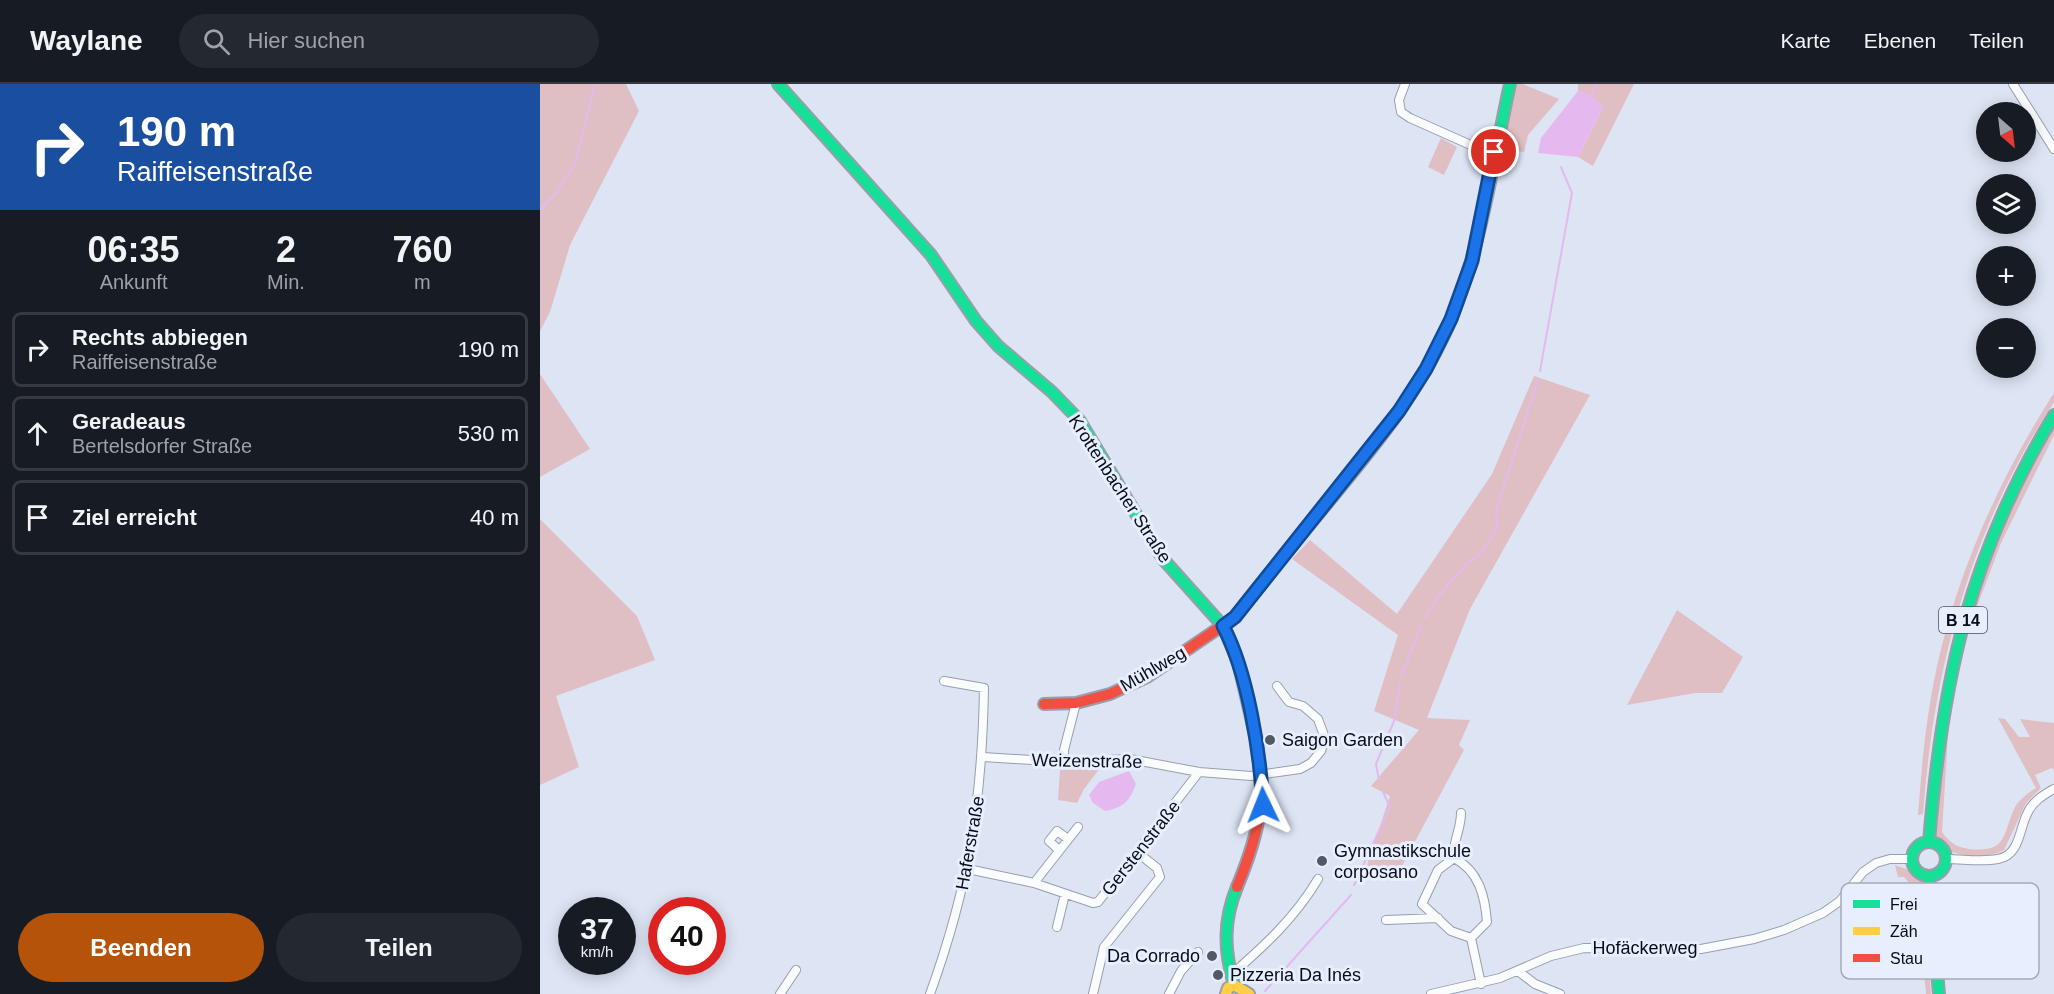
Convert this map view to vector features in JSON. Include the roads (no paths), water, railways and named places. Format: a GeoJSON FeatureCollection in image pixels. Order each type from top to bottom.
{"type":"FeatureCollection","features":[{"type":"Feature","properties":{"kind":"street","name":"Krottenbacher Straße"},"geometry":{"type":"LineString","coordinates":[[778,84],[931,255],[990,338],[1052,392],[1080,421],[1164,559],[1223,626],[1239,664],[1261,774],[1263,805],[1252,849],[1230,904],[1226,921],[1225,951],[1232,980]]}},
{"type":"Feature","properties":{"kind":"street"},"geometry":{"type":"LineString","coordinates":[[1405,84],[1399,100],[1401,112],[1493,155]]}},
{"type":"Feature","properties":{"kind":"street","name":"Mühlweg"},"geometry":{"type":"LineString","coordinates":[[1044,704],[1076,703],[1110,694],[1147,677],[1235,617],[1399,411],[1426,369],[1451,319],[1472,261],[1509,84]]}},
{"type":"Feature","properties":{"kind":"street"},"geometry":{"type":"LineString","coordinates":[[2013,84],[2054,149]]}},
{"type":"Feature","properties":{"kind":"street","name":"B 14"},"geometry":{"type":"LineString","coordinates":[[1929,842],[1935,762],[1952,661],[1970,596],[2002,512],[2039,437],[2054,415]]}},
{"type":"Feature","properties":{"kind":"street","name":"Haferstraße"},"geometry":{"type":"LineString","coordinates":[[930,994],[955,921],[968,869],[983,757],[984,688],[944,681]]}},
{"type":"Feature","properties":{"kind":"street","name":"Weizenstraße"},"geometry":{"type":"LineString","coordinates":[[983,757],[1064,762],[1130,759],[1199,772],[1251,776],[1300,769],[1311,763],[1321,751],[1325,738],[1318,719],[1303,706],[1289,702],[1277,686]]}},
{"type":"Feature","properties":{"kind":"street"},"geometry":{"type":"LineString","coordinates":[[1064,762],[1064,750],[1076,703]]}},
{"type":"Feature","properties":{"kind":"street","name":"Gerstenstraße"},"geometry":{"type":"LineString","coordinates":[[968,869],[1034,883],[1093,903],[1098,902],[1199,772]]}},
{"type":"Feature","properties":{"kind":"street"},"geometry":{"type":"LineString","coordinates":[[1947,859],[1998,860],[2006,857],[2013,851],[2019,840],[2030,808],[2042,796],[2054,789]]}},
{"type":"Feature","properties":{"kind":"street"},"geometry":{"type":"LineString","coordinates":[[1454,858],[1453,850],[1461,828],[1461,813]]}},
{"type":"Feature","properties":{"kind":"street"},"geometry":{"type":"LineString","coordinates":[[1034,883],[1078,826]]}},
{"type":"Feature","properties":{"kind":"street"},"geometry":{"type":"LineString","coordinates":[[1059,850],[1049,841],[1057,831],[1068,839]]}},
{"type":"Feature","properties":{"kind":"street"},"geometry":{"type":"LineString","coordinates":[[1929,842],[1942,847],[1947,859],[1943,869],[1929,876],[1917,871],[1912,859],[1916,849],[1929,842]]}},
{"type":"Feature","properties":{"kind":"street"},"geometry":{"type":"LineString","coordinates":[[1094,994],[1104,947],[1160,877],[1157,868],[1138,853]]}},
{"type":"Feature","properties":{"kind":"street"},"geometry":{"type":"LineString","coordinates":[[1454,858],[1438,870],[1422,904],[1451,931],[1471,938]]}},
{"type":"Feature","properties":{"kind":"street"},"geometry":{"type":"LineString","coordinates":[[1454,858],[1466,864],[1476,878],[1485,902],[1487,922],[1471,938]]}},
{"type":"Feature","properties":{"kind":"street","name":"Hofäckerweg"},"geometry":{"type":"LineString","coordinates":[[1854,883],[1863,872],[1876,863],[1890,859],[1912,859]]}},
{"type":"Feature","properties":{"kind":"street"},"geometry":{"type":"LineString","coordinates":[[1929,876],[1930,883]]}},
{"type":"Feature","properties":{"kind":"street"},"geometry":{"type":"LineString","coordinates":[[1226,994],[1232,980],[1280,932],[1305,901],[1318,879]]}},
{"type":"Feature","properties":{"kind":"street"},"geometry":{"type":"LineString","coordinates":[[1056,927],[1065,894]]}},
{"type":"Feature","properties":{"kind":"street","name":"Hofäckerweg"},"geometry":{"type":"LineString","coordinates":[[1431,994],[1481,984],[1551,956],[1584,948],[1693,950],[1754,939],[1784,930],[1823,913],[1841,900]]}},
{"type":"Feature","properties":{"kind":"street"},"geometry":{"type":"LineString","coordinates":[[1386,920],[1438,918]]}},
{"type":"Feature","properties":{"kind":"street"},"geometry":{"type":"LineString","coordinates":[[1471,938],[1481,984]]}},
{"type":"Feature","properties":{"kind":"street"},"geometry":{"type":"LineString","coordinates":[[1169,994],[1181,971],[1198,952]]}},
{"type":"Feature","properties":{"kind":"street"},"geometry":{"type":"LineString","coordinates":[[780,994],[796,970]]}},
{"type":"Feature","properties":{"kind":"street"},"geometry":{"type":"LineString","coordinates":[[1518,971],[1535,984],[1560,994]]}},
{"type":"Feature","properties":{"kind":"street"},"geometry":{"type":"LineString","coordinates":[[1938,979],[1939,994]]}},
{"type":"Feature","properties":{"kind":"street"},"geometry":{"type":"LineString","coordinates":[[1232,980],[1249,994]]}},
{"type":"Feature","properties":{"kind":"waterway"},"geometry":{"type":"LineString","coordinates":[[540,210],[556,193],[575,164],[595,84]]}},
{"type":"Feature","properties":{"kind":"waterway"},"geometry":{"type":"LineString","coordinates":[[1592,95],[1596,84]]}},
{"type":"Feature","properties":{"kind":"waterway"},"geometry":{"type":"LineString","coordinates":[[1540,371],[1572,193],[1561,167]]}},
{"type":"Feature","properties":{"kind":"waterway"},"geometry":{"type":"LineString","coordinates":[[1425,618],[1437,598],[1467,563],[1478,556],[1497,529],[1496,510],[1538,380]]}},
{"type":"Feature","properties":{"kind":"waterway"},"geometry":{"type":"LineString","coordinates":[[1401,677],[1422,623]]}},
{"type":"Feature","properties":{"kind":"waterway"},"geometry":{"type":"LineString","coordinates":[[1379,780],[1376,764],[1394,721],[1400,682]]}},
{"type":"Feature","properties":{"kind":"waterway"},"geometry":{"type":"LineString","coordinates":[[1354,885],[1390,807],[1383,792]]}},
{"type":"Feature","properties":{"kind":"waterway"},"geometry":{"type":"LineString","coordinates":[[1265,991],[1351,895]]}},
{"type":"Feature","properties":{"kind":"place","name":"Saigon Garden"},"geometry":{"type":"Point","coordinates":[1270,740]}},
{"type":"Feature","properties":{"kind":"place","name":"Gymnastikschule corposano"},"geometry":{"type":"Point","coordinates":[1322,861]}},
{"type":"Feature","properties":{"kind":"place","name":"Da Corrado"},"geometry":{"type":"Point","coordinates":[1212,956]}},
{"type":"Feature","properties":{"kind":"place","name":"Pizzeria Da Inés"},"geometry":{"type":"Point","coordinates":[1218,975]}}]}
